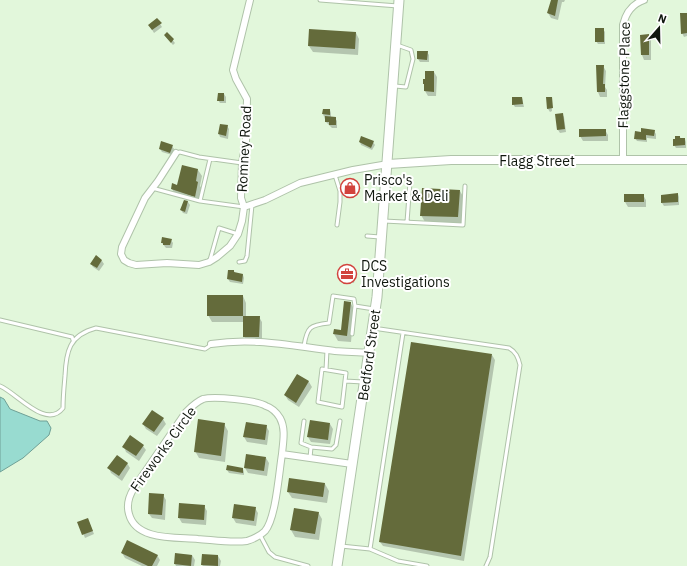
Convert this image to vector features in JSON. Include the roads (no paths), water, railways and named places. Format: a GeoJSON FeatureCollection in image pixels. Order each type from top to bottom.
{"type":"FeatureCollection","features":[{"type":"Feature","properties":{"kind":"main road","name":"Bedford Street"},"geometry":{"type":"LineString","coordinates":[[337,566],[376,310],[384,221],[399,3]]}},
{"type":"Feature","properties":{"kind":"street","name":"Romney Road"},"geometry":{"type":"LineString","coordinates":[[209,262],[230,246],[238,234],[242,221],[244,207],[241,198],[242,163],[246,141],[247,99],[233,70],[250,0]]}},
{"type":"Feature","properties":{"kind":"street","name":"Flaggstone Place"},"geometry":{"type":"LineString","coordinates":[[623,160],[623,25],[626,14],[630,8],[644,0]]}},
{"type":"Feature","properties":{"kind":"street"},"geometry":{"type":"LineString","coordinates":[[176,153],[145,198],[122,247],[121,254],[124,260],[129,264],[136,265],[167,263],[198,265],[209,262]]}},
{"type":"Feature","properties":{"kind":"street","name":"Flagg Street"},"geometry":{"type":"LineString","coordinates":[[388,164],[451,160],[687,160]]}},
{"type":"Feature","properties":{"kind":"street","name":"Romney Road"},"geometry":{"type":"LineString","coordinates":[[244,207],[265,200],[300,183],[366,167],[388,164]]}},
{"type":"Feature","properties":{"kind":"street"},"geometry":{"type":"LineString","coordinates":[[212,344],[231,341],[252,341],[304,346],[327,350],[369,353]]}},
{"type":"Feature","properties":{"kind":"street","name":"Fireworks Circle"},"geometry":{"type":"LineString","coordinates":[[217,398],[252,401],[270,408],[279,417],[283,424],[284,433],[282,454],[272,517],[265,531],[247,541],[152,535],[144,532],[134,524],[128,511],[128,500],[134,488],[186,412],[191,406],[202,400],[217,398]]}},
{"type":"Feature","properties":{"kind":"street"},"geometry":{"type":"LineString","coordinates":[[282,454],[352,464]]}},
{"type":"Feature","properties":{"kind":"lane"},"geometry":{"type":"LineString","coordinates":[[320,0],[399,3]]}},
{"type":"Feature","properties":{"kind":"lane"},"geometry":{"type":"LineString","coordinates":[[393,86],[406,87],[413,59],[411,50],[396,44]]}},
{"type":"Feature","properties":{"kind":"lane"},"geometry":{"type":"LineString","coordinates":[[176,153],[180,152],[210,159],[242,163]]}},
{"type":"Feature","properties":{"kind":"lane"},"geometry":{"type":"LineString","coordinates":[[200,201],[210,159]]}},
{"type":"Feature","properties":{"kind":"lane"},"geometry":{"type":"LineString","coordinates":[[335,175],[340,191],[337,225]]}},
{"type":"Feature","properties":{"kind":"lane"},"geometry":{"type":"LineString","coordinates":[[407,222],[410,182]]}},
{"type":"Feature","properties":{"kind":"lane"},"geometry":{"type":"LineString","coordinates":[[384,221],[463,225],[465,186]]}},
{"type":"Feature","properties":{"kind":"lane"},"geometry":{"type":"LineString","coordinates":[[152,188],[200,201],[244,207]]}},
{"type":"Feature","properties":{"kind":"lane"},"geometry":{"type":"LineString","coordinates":[[240,262],[245,261],[247,256],[252,205]]}},
{"type":"Feature","properties":{"kind":"lane"},"geometry":{"type":"LineString","coordinates":[[209,262],[219,228],[238,234]]}},
{"type":"Feature","properties":{"kind":"lane"},"geometry":{"type":"LineString","coordinates":[[367,236],[382,237]]}},
{"type":"Feature","properties":{"kind":"lane"},"geometry":{"type":"LineString","coordinates":[[304,346],[308,330],[312,326],[329,323],[334,296],[354,299],[355,306],[352,334]]}},
{"type":"Feature","properties":{"kind":"lane"},"geometry":{"type":"LineString","coordinates":[[355,306],[376,310]]}},
{"type":"Feature","properties":{"kind":"lane"},"geometry":{"type":"LineString","coordinates":[[0,320],[72,337],[73,340]]}},
{"type":"Feature","properties":{"kind":"lane"},"geometry":{"type":"LineString","coordinates":[[0,386],[38,412],[51,416],[59,414],[63,408],[66,356],[73,340],[90,330],[96,328],[205,349],[212,344]]}},
{"type":"Feature","properties":{"kind":"lane"},"geometry":{"type":"LineString","coordinates":[[373,328],[509,348],[519,359],[520,365],[490,557],[486,566]]}},
{"type":"Feature","properties":{"kind":"lane"},"geometry":{"type":"LineString","coordinates":[[370,549],[404,333]]}},
{"type":"Feature","properties":{"kind":"lane"},"geometry":{"type":"LineString","coordinates":[[326,370],[327,350]]}},
{"type":"Feature","properties":{"kind":"lane"},"geometry":{"type":"LineString","coordinates":[[322,369],[346,373],[345,381],[342,407],[318,402],[322,369]]}},
{"type":"Feature","properties":{"kind":"lane"},"geometry":{"type":"LineString","coordinates":[[345,381],[365,382]]}},
{"type":"Feature","properties":{"kind":"lane"},"geometry":{"type":"LineString","coordinates":[[304,420],[302,443],[311,447],[332,449],[336,445],[340,421]]}},
{"type":"Feature","properties":{"kind":"lane"},"geometry":{"type":"LineString","coordinates":[[310,458],[311,447]]}},
{"type":"Feature","properties":{"kind":"lane"},"geometry":{"type":"LineString","coordinates":[[260,535],[269,552],[275,557],[308,566]]}},
{"type":"Feature","properties":{"kind":"lane"},"geometry":{"type":"LineString","coordinates":[[340,546],[370,549],[398,561],[427,566]]}},
{"type":"Feature","properties":{"kind":"water"},"geometry":{"type":"Polygon","coordinates":[[[0,397],[4,399],[10,409],[40,421],[47,421],[51,428],[49,435],[23,458],[0,472],[0,397]]]}},
{"type":"Feature","properties":{"kind":"place","name":"Prisco's Market & Deli"},"geometry":{"type":"Point","coordinates":[350,188]}},
{"type":"Feature","properties":{"kind":"place","name":"DCS Investigations"},"geometry":{"type":"Point","coordinates":[347,274]}}]}
